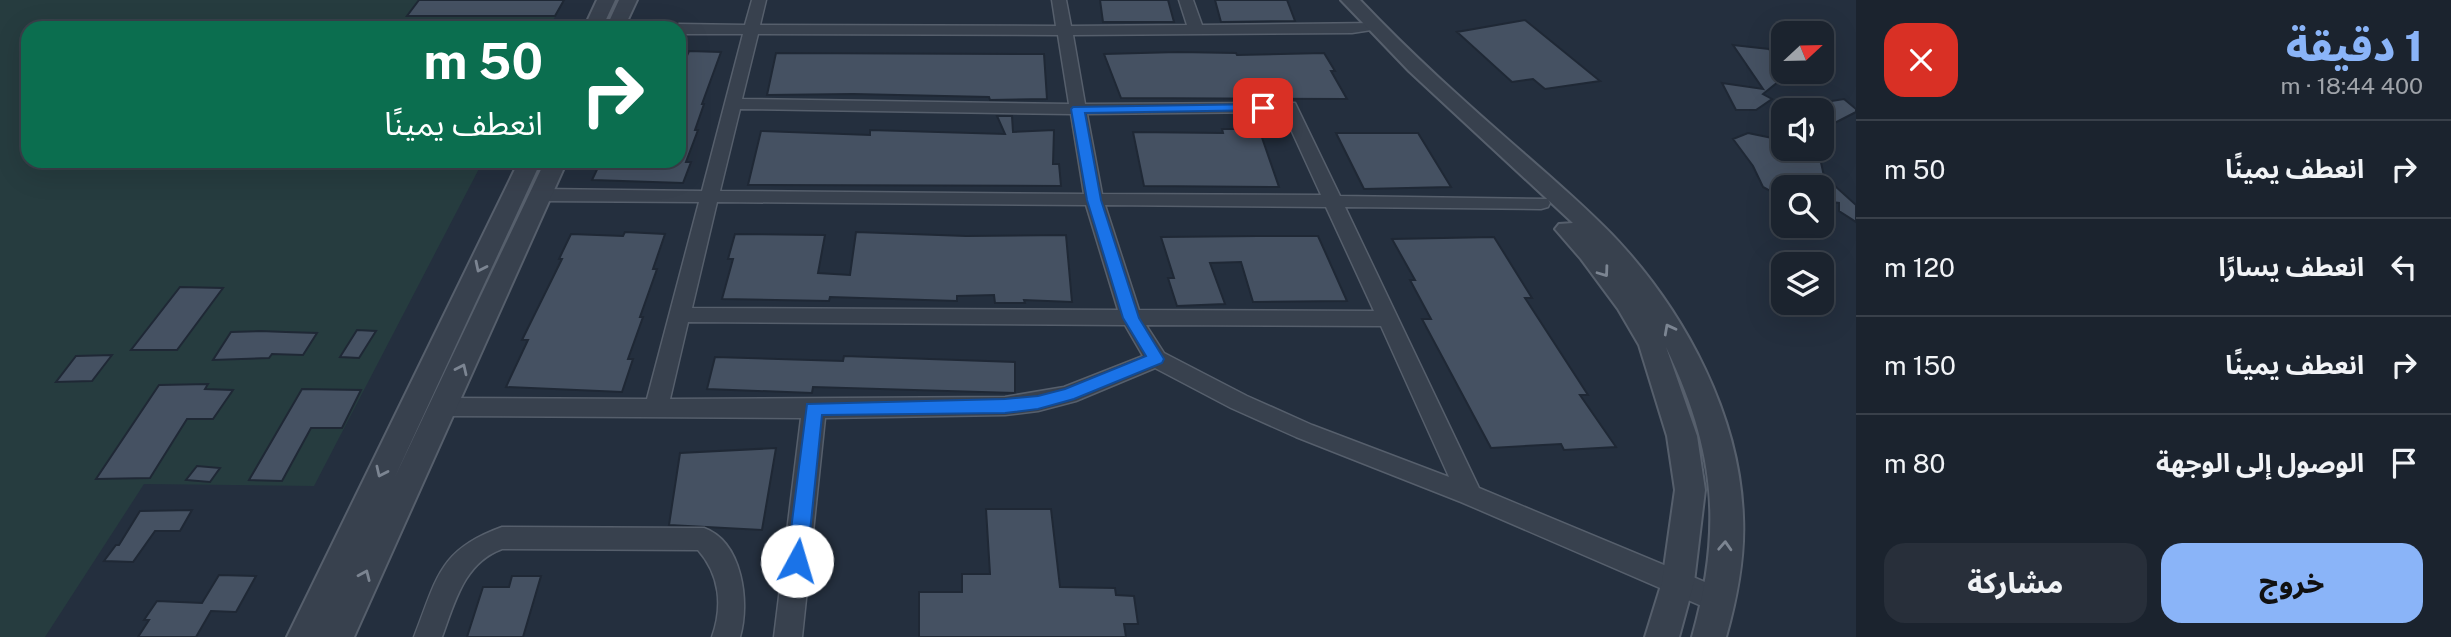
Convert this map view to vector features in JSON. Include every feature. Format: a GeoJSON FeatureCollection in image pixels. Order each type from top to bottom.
{"type":"FeatureCollection","features":[{"type":"Feature","properties":{"kind":"street"},"geometry":{"type":"LineString","coordinates":[[596,21],[606,0]]}},
{"type":"Feature","properties":{"kind":"street"},"geometry":{"type":"LineString","coordinates":[[618,21],[628,0]]}},
{"type":"Feature","properties":{"kind":"street"},"geometry":{"type":"LineString","coordinates":[[656,408],[759,0]]}},
{"type":"Feature","properties":{"kind":"street"},"geometry":{"type":"LineString","coordinates":[[1059,0],[1094,200],[1131,318],[1156,359],[1239,402],[1304,431],[1470,495],[1720,601]]}},
{"type":"Feature","properties":{"kind":"street"},"geometry":{"type":"LineString","coordinates":[[1186,0],[1196,30]]}},
{"type":"Feature","properties":{"kind":"street"},"geometry":{"type":"LineString","coordinates":[[1329,0],[1414,67],[1572,209],[1620,258],[1656,306],[1703,399],[1719,453],[1727,502],[1720,601],[1709,637]]}},
{"type":"Feature","properties":{"kind":"street"},"geometry":{"type":"LineString","coordinates":[[1350,0],[1363,27],[1590,253],[1653,345],[1682,436],[1690,490],[1678,582],[1662,637]]}},
{"type":"Feature","properties":{"kind":"street"},"geometry":{"type":"LineString","coordinates":[[686,29],[1064,31],[1363,27]]}},
{"type":"Feature","properties":{"kind":"street"},"geometry":{"type":"LineString","coordinates":[[733,104],[1078,109],[1289,107],[1470,495]]}},
{"type":"Feature","properties":{"kind":"street"},"geometry":{"type":"LineString","coordinates":[[337,637],[445,407],[508,238],[528,168]]}},
{"type":"Feature","properties":{"kind":"street"},"geometry":{"type":"LineString","coordinates":[[304,637],[508,238],[541,195],[553,168]]}},
{"type":"Feature","properties":{"kind":"street"},"geometry":{"type":"LineString","coordinates":[[541,195],[1541,203]]}},
{"type":"Feature","properties":{"kind":"street"},"geometry":{"type":"LineString","coordinates":[[679,315],[1389,320]]}},
{"type":"Feature","properties":{"kind":"street"},"geometry":{"type":"LineString","coordinates":[[445,407],[814,409],[1005,406],[1038,402],[1068,394],[1156,359]]}},
{"type":"Feature","properties":{"kind":"street"},"geometry":{"type":"LineString","coordinates":[[788,637],[814,409]]}},
{"type":"Feature","properties":{"kind":"street"},"geometry":{"type":"LineString","coordinates":[[428,637],[458,564],[482,543],[515,538],[704,539],[718,552],[730,586],[734,605],[726,637]]}},
{"type":"Feature","properties":{"kind":"green space"},"geometry":{"type":"Polygon","coordinates":[[[0,0],[564,0],[553,21],[21,21],[21,168],[479,168],[314,486],[144,484],[45,637],[0,637],[0,0]]]}},
{"type":"Feature","properties":{"kind":"building"},"geometry":{"type":"Polygon","coordinates":[[[419,0],[564,0],[555,16],[407,16],[419,0]]]}},
{"type":"Feature","properties":{"kind":"building"},"geometry":{"type":"Polygon","coordinates":[[[1100,0],[1168,0],[1174,22],[1103,22],[1100,0]]]}},
{"type":"Feature","properties":{"kind":"building"},"geometry":{"type":"Polygon","coordinates":[[[1215,0],[1287,0],[1295,21],[1221,22],[1215,0]]]}},
{"type":"Feature","properties":{"kind":"building"},"geometry":{"type":"Polygon","coordinates":[[[1525,20],[1600,81],[1545,89],[1533,79],[1512,82],[1457,32],[1525,20]]]}},
{"type":"Feature","properties":{"kind":"building"},"geometry":{"type":"Polygon","coordinates":[[[1733,45],[1769,49],[1771,84],[1776,84],[1763,94],[1771,100],[1756,110],[1736,110],[1722,83],[1763,89],[1733,45]]]}},
{"type":"Feature","properties":{"kind":"building"},"geometry":{"type":"Polygon","coordinates":[[[689,51],[721,52],[702,104],[695,130],[698,130],[686,162],[686,58],[689,51]]]}},
{"type":"Feature","properties":{"kind":"building"},"geometry":{"type":"Polygon","coordinates":[[[1178,52],[1237,55],[1324,53],[1347,99],[1121,98],[1104,54],[1178,52]]]}},
{"type":"Feature","properties":{"kind":"building"},"geometry":{"type":"Polygon","coordinates":[[[776,53],[1044,54],[1047,99],[990,100],[989,97],[853,94],[767,95],[776,53]]]}},
{"type":"Feature","properties":{"kind":"building"},"geometry":{"type":"Polygon","coordinates":[[[1844,99],[1856,112],[1834,123],[1834,101],[1844,99]]]}},
{"type":"Feature","properties":{"kind":"building"},"geometry":{"type":"Polygon","coordinates":[[[997,116],[1012,116],[1013,132],[1054,130],[1053,164],[1059,164],[1061,186],[748,185],[761,131],[870,135],[870,130],[1005,134],[997,116]]]}},
{"type":"Feature","properties":{"kind":"building"},"geometry":{"type":"Polygon","coordinates":[[[1222,129],[1259,129],[1279,187],[1144,186],[1133,132],[1223,133],[1222,129]]]}},
{"type":"Feature","properties":{"kind":"building"},"geometry":{"type":"Polygon","coordinates":[[[1336,133],[1418,133],[1451,187],[1364,189],[1336,133]]]}},
{"type":"Feature","properties":{"kind":"building"},"geometry":{"type":"Polygon","coordinates":[[[1748,133],[1771,138],[1771,161],[1821,161],[1824,175],[1771,175],[1771,191],[1763,187],[1753,166],[1733,139],[1748,133]]]}},
{"type":"Feature","properties":{"kind":"building"},"geometry":{"type":"Polygon","coordinates":[[[686,162],[691,162],[683,183],[592,180],[598,168],[686,168],[686,162]]]}},
{"type":"Feature","properties":{"kind":"building"},"geometry":{"type":"Polygon","coordinates":[[[1834,185],[1856,205],[1856,222],[1839,211],[1839,203],[1834,202],[1834,185]]]}},
{"type":"Feature","properties":{"kind":"building"},"geometry":{"type":"Polygon","coordinates":[[[625,232],[665,234],[653,269],[657,269],[640,317],[643,317],[628,359],[633,359],[622,392],[506,387],[528,340],[522,340],[562,259],[559,259],[571,234],[623,236],[625,232]]]}},
{"type":"Feature","properties":{"kind":"building"},"geometry":{"type":"Polygon","coordinates":[[[856,232],[966,236],[1066,235],[1072,302],[1024,300],[1025,303],[995,303],[994,295],[957,296],[957,301],[830,297],[829,301],[722,299],[733,259],[728,259],[735,234],[825,235],[818,273],[850,275],[856,232]]]}},
{"type":"Feature","properties":{"kind":"building"},"geometry":{"type":"Polygon","coordinates":[[[1318,236],[1347,301],[1253,302],[1241,262],[1210,263],[1225,304],[1177,306],[1168,278],[1174,278],[1161,237],[1318,236]]]}},
{"type":"Feature","properties":{"kind":"building"},"geometry":{"type":"Polygon","coordinates":[[[1494,237],[1532,298],[1525,298],[1588,395],[1580,395],[1616,447],[1564,450],[1561,444],[1491,448],[1422,319],[1431,319],[1410,280],[1415,280],[1392,239],[1494,237]]]}},
{"type":"Feature","properties":{"kind":"building"},"geometry":{"type":"Polygon","coordinates":[[[180,287],[223,288],[177,350],[131,350],[180,287]]]}},
{"type":"Feature","properties":{"kind":"building"},"geometry":{"type":"Polygon","coordinates":[[[357,330],[376,331],[359,358],[340,357],[357,330]]]}},
{"type":"Feature","properties":{"kind":"building"},"geometry":{"type":"Polygon","coordinates":[[[231,332],[317,333],[303,355],[272,354],[269,358],[213,360],[231,332]]]}},
{"type":"Feature","properties":{"kind":"building"},"geometry":{"type":"Polygon","coordinates":[[[112,355],[92,381],[56,382],[76,356],[112,355]]]}},
{"type":"Feature","properties":{"kind":"building"},"geometry":{"type":"Polygon","coordinates":[[[844,356],[1015,362],[1015,393],[813,387],[812,393],[707,389],[715,357],[843,361],[844,356]]]}},
{"type":"Feature","properties":{"kind":"building"},"geometry":{"type":"Polygon","coordinates":[[[208,384],[205,389],[233,390],[213,419],[187,419],[150,478],[96,479],[159,385],[208,384]]]}},
{"type":"Feature","properties":{"kind":"building"},"geometry":{"type":"Polygon","coordinates":[[[302,389],[361,390],[342,428],[311,428],[282,481],[249,480],[302,389]]]}},
{"type":"Feature","properties":{"kind":"building"},"geometry":{"type":"Polygon","coordinates":[[[776,448],[762,530],[669,525],[680,453],[776,448]]]}},
{"type":"Feature","properties":{"kind":"building"},"geometry":{"type":"Polygon","coordinates":[[[197,466],[220,468],[210,482],[186,480],[197,466]]]}},
{"type":"Feature","properties":{"kind":"building"},"geometry":{"type":"Polygon","coordinates":[[[986,509],[1051,509],[1060,587],[1115,588],[1116,595],[1134,596],[1138,624],[1124,624],[1126,637],[919,637],[919,592],[962,592],[962,574],[990,574],[986,509]]]}},
{"type":"Feature","properties":{"kind":"building"},"geometry":{"type":"Polygon","coordinates":[[[192,510],[180,531],[155,531],[133,562],[104,561],[116,545],[119,545],[140,511],[192,510]]]}},
{"type":"Feature","properties":{"kind":"building"},"geometry":{"type":"Polygon","coordinates":[[[219,575],[256,576],[236,612],[211,611],[196,637],[138,637],[149,620],[144,620],[157,601],[202,603],[219,575]]]}},
{"type":"Feature","properties":{"kind":"building"},"geometry":{"type":"Polygon","coordinates":[[[512,576],[541,576],[523,637],[467,637],[483,587],[509,587],[512,576]]]}},
{"type":"Feature","properties":{"kind":"route"},"geometry":{"type":"LineString","coordinates":[[797,561],[814,409],[1005,406],[1038,402],[1068,394],[1156,359],[1131,318],[1094,200],[1078,109],[1263,108]]}}]}
